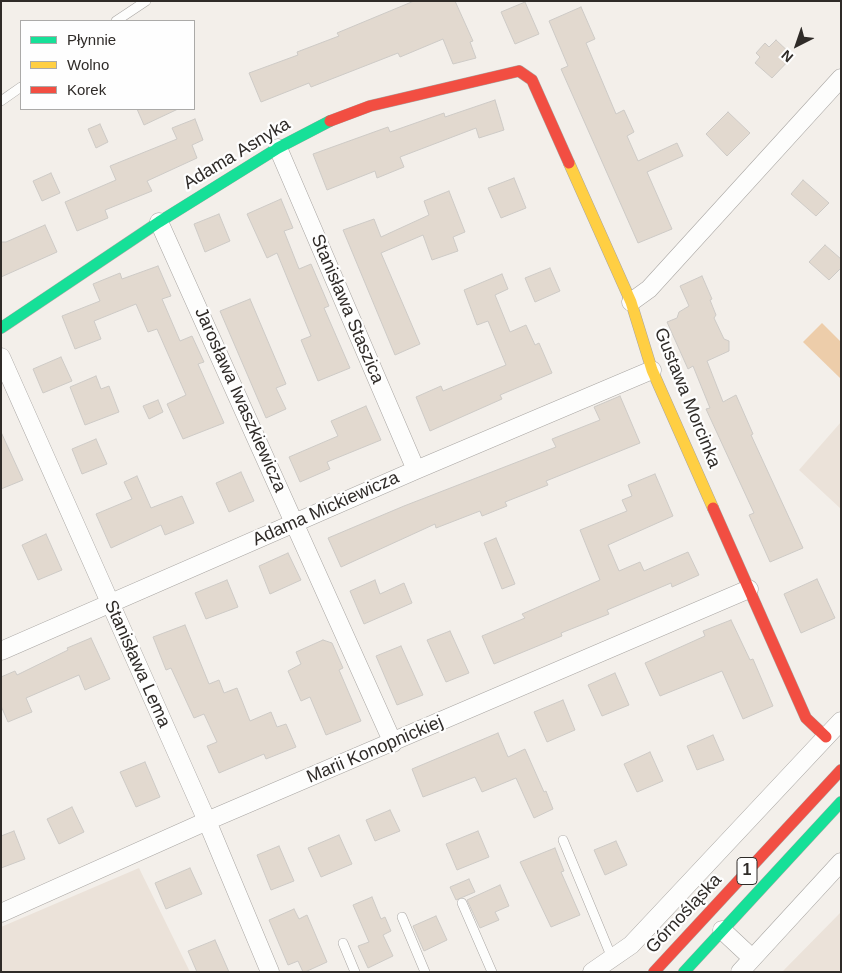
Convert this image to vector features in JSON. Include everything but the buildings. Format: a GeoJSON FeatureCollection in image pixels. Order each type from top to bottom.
{"type":"FeatureCollection","features":[{"type":"Feature","properties":{"kind":"street","name":"Adama Asnyka"},"geometry":{"type":"LineString","coordinates":[[1,328],[159,222],[278,148],[325,123],[370,106],[519,71]]}},
{"type":"Feature","properties":{"kind":"street","name":"Gustawa Morcinka"},"geometry":{"type":"LineString","coordinates":[[519,71],[532,80],[632,302],[652,370],[806,718],[826,737]]}},
{"type":"Feature","properties":{"kind":"street"},"geometry":{"type":"LineString","coordinates":[[632,302],[649,290],[841,78]]}},
{"type":"Feature","properties":{"kind":"street","name":"Stanisława Staszica"},"geometry":{"type":"LineString","coordinates":[[278,148],[416,470]]}},
{"type":"Feature","properties":{"kind":"street","name":"Jarosława Iwaszkiewicza"},"geometry":{"type":"LineString","coordinates":[[159,222],[393,743]]}},
{"type":"Feature","properties":{"kind":"street","name":"Stanisława Lema"},"geometry":{"type":"LineString","coordinates":[[1,357],[207,821],[270,972]]}},
{"type":"Feature","properties":{"kind":"street","name":"Adama Mickiewicza"},"geometry":{"type":"LineString","coordinates":[[1,650],[652,370]]}},
{"type":"Feature","properties":{"kind":"street","name":"Marii Konopnickiej"},"geometry":{"type":"LineString","coordinates":[[1,912],[207,821],[749,589]]}},
{"type":"Feature","properties":{"kind":"street"},"geometry":{"type":"LineString","coordinates":[[592,972],[631,945],[841,721]]}},
{"type":"Feature","properties":{"kind":"street","name":"Górnośląska"},"geometry":{"type":"LineString","coordinates":[[654,972],[841,770]]}},
{"type":"Feature","properties":{"kind":"street","name":"1"},"geometry":{"type":"LineString","coordinates":[[684,972],[841,802]]}},
{"type":"Feature","properties":{"kind":"street"},"geometry":{"type":"LineString","coordinates":[[740,972],[841,862]]}},
{"type":"Feature","properties":{"kind":"street"},"geometry":{"type":"LineString","coordinates":[[722,930],[752,958]]}},
{"type":"Feature","properties":{"kind":"lane"},"geometry":{"type":"LineString","coordinates":[[118,20],[146,1]]}},
{"type":"Feature","properties":{"kind":"lane"},"geometry":{"type":"LineString","coordinates":[[1,100],[20,88]]}},
{"type":"Feature","properties":{"kind":"lane"},"geometry":{"type":"LineString","coordinates":[[563,840],[612,958]]}},
{"type":"Feature","properties":{"kind":"lane"},"geometry":{"type":"LineString","coordinates":[[462,903],[492,972]]}},
{"type":"Feature","properties":{"kind":"lane"},"geometry":{"type":"LineString","coordinates":[[402,918],[425,972]]}},
{"type":"Feature","properties":{"kind":"lane"},"geometry":{"type":"LineString","coordinates":[[343,943],[355,972]]}},
{"type":"Feature","properties":{"kind":"shaded area"},"geometry":{"type":"Polygon","coordinates":[[[822,323],[841,342],[841,379],[803,342],[822,323]]]}},
{"type":"Feature","properties":{"kind":"shaded area"},"geometry":{"type":"Polygon","coordinates":[[[841,422],[841,509],[799,470],[841,422]]]}},
{"type":"Feature","properties":{"kind":"shaded area"},"geometry":{"type":"Polygon","coordinates":[[[139,868],[190,972],[1,972],[1,927],[139,868]]]}},
{"type":"Feature","properties":{"kind":"shaded area"},"geometry":{"type":"Polygon","coordinates":[[[841,912],[841,972],[782,972],[841,912]]]}},
{"type":"Feature","properties":{"kind":"traffic: fast"},"geometry":{"type":"LineString","coordinates":[[1,328],[159,222],[278,148],[330,121]]}},
{"type":"Feature","properties":{"kind":"traffic: fast"},"geometry":{"type":"LineString","coordinates":[[684,972],[841,802]]}},
{"type":"Feature","properties":{"kind":"traffic: slow"},"geometry":{"type":"LineString","coordinates":[[569,163],[631,302],[652,370],[713,508]]}},
{"type":"Feature","properties":{"kind":"traffic: jam"},"geometry":{"type":"LineString","coordinates":[[330,121],[370,106],[519,71],[532,80],[569,163]]}},
{"type":"Feature","properties":{"kind":"traffic: jam"},"geometry":{"type":"LineString","coordinates":[[713,508],[806,718],[826,737]]}},
{"type":"Feature","properties":{"kind":"traffic: jam"},"geometry":{"type":"LineString","coordinates":[[654,972],[841,770]]}}]}
